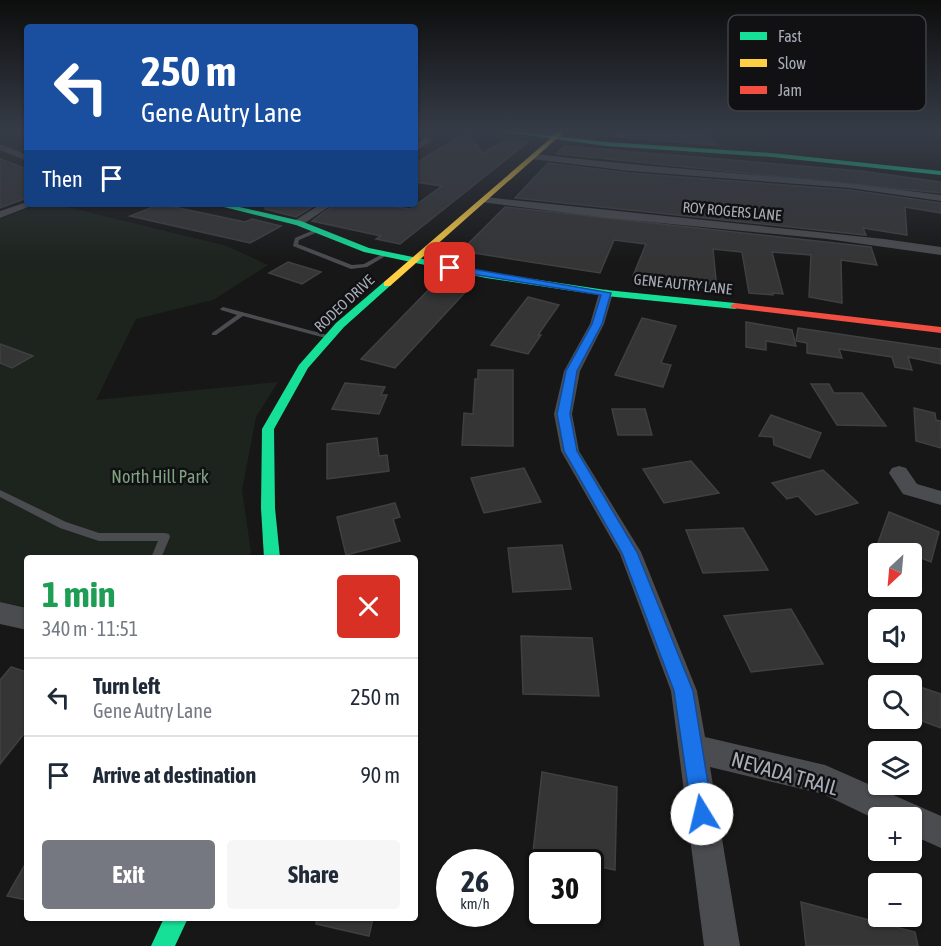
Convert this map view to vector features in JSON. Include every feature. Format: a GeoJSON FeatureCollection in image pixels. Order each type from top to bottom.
{"type":"FeatureCollection","features":[{"type":"Feature","properties":{"kind":"street","name":"RODEO DRIVE"},"geometry":{"type":"LineString","coordinates":[[272,555],[268,508],[268,429],[303,366],[329,337],[514,175]]}},
{"type":"Feature","properties":{"kind":"street"},"geometry":{"type":"LineString","coordinates":[[722,175],[850,185],[941,198]]}},
{"type":"Feature","properties":{"kind":"street","name":"ROY ROGERS LANE"},"geometry":{"type":"LineString","coordinates":[[485,200],[561,211],[827,234],[941,251]]}},
{"type":"Feature","properties":{"kind":"street"},"geometry":{"type":"LineString","coordinates":[[0,215],[24,206]]}},
{"type":"Feature","properties":{"kind":"street","name":"GENE AUTRY LANE"},"geometry":{"type":"LineString","coordinates":[[229,207],[298,223],[386,254],[414,261],[606,293],[941,330]]}},
{"type":"Feature","properties":{"kind":"street"},"geometry":{"type":"LineString","coordinates":[[298,223],[323,207]]}},
{"type":"Feature","properties":{"kind":"street"},"geometry":{"type":"LineString","coordinates":[[606,293],[597,324],[572,371],[564,414],[570,451],[630,552],[684,691],[722,946]]}},
{"type":"Feature","properties":{"kind":"street"},"geometry":{"type":"LineString","coordinates":[[899,473],[910,489],[941,498]]}},
{"type":"Feature","properties":{"kind":"street"},"geometry":{"type":"LineString","coordinates":[[0,613],[24,618]]}},
{"type":"Feature","properties":{"kind":"street","name":"NEVADA TRAIL"},"geometry":{"type":"LineString","coordinates":[[692,748],[825,780],[885,807]]}},
{"type":"Feature","properties":{"kind":"street","name":"NEVADA TRAIL"},"geometry":{"type":"LineString","coordinates":[[922,823],[941,832]]}},
{"type":"Feature","properties":{"kind":"street"},"geometry":{"type":"LineString","coordinates":[[163,946],[175,921]]}},
{"type":"Feature","properties":{"kind":"lane"},"geometry":{"type":"LineString","coordinates":[[316,231],[297,239],[295,245],[351,267],[365,266],[386,254]]}},
{"type":"Feature","properties":{"kind":"lane"},"geometry":{"type":"LineString","coordinates":[[223,309],[329,337]]}},
{"type":"Feature","properties":{"kind":"lane"},"geometry":{"type":"LineString","coordinates":[[214,334],[242,314]]}},
{"type":"Feature","properties":{"kind":"lane"},"geometry":{"type":"LineString","coordinates":[[0,493],[63,525],[99,537],[165,537],[157,555]]}},
{"type":"Feature","properties":{"kind":"green space","name":"North Hill Park"},"geometry":{"type":"Polygon","coordinates":[[[32,207],[67,207],[227,246],[268,265],[213,300],[136,319],[96,400],[278,382],[256,417],[242,490],[251,552],[250,555],[24,555],[24,606],[0,602],[0,219],[32,207]]]}},
{"type":"Feature","properties":{"kind":"building"},"geometry":{"type":"Polygon","coordinates":[[[0,175],[24,175],[24,199],[0,208],[0,175]]]}},
{"type":"Feature","properties":{"kind":"building"},"geometry":{"type":"Polygon","coordinates":[[[418,175],[486,175],[400,244],[376,239],[381,236],[312,221],[331,207],[410,209],[418,207],[418,203],[442,186],[418,182],[418,175]]]}},
{"type":"Feature","properties":{"kind":"building"},"geometry":{"type":"Polygon","coordinates":[[[537,175],[658,175],[850,190],[941,203],[941,213],[905,207],[907,235],[863,228],[866,235],[515,198],[537,175]]]}},
{"type":"Feature","properties":{"kind":"building"},"geometry":{"type":"Polygon","coordinates":[[[765,175],[891,175],[941,182],[941,193],[765,175]]]}},
{"type":"Feature","properties":{"kind":"building"},"geometry":{"type":"Polygon","coordinates":[[[152,207],[174,207],[245,222],[252,219],[281,226],[250,243],[130,216],[152,207]]]}},
{"type":"Feature","properties":{"kind":"building"},"geometry":{"type":"Polygon","coordinates":[[[265,207],[312,207],[296,217],[265,209],[265,207]]]}},
{"type":"Feature","properties":{"kind":"building"},"geometry":{"type":"Polygon","coordinates":[[[505,207],[871,247],[877,265],[841,260],[842,303],[809,297],[811,255],[772,252],[783,294],[772,293],[773,295],[749,293],[742,252],[713,249],[717,290],[633,276],[646,244],[614,240],[600,273],[461,251],[505,207]]]}},
{"type":"Feature","properties":{"kind":"building"},"geometry":{"type":"Polygon","coordinates":[[[288,262],[321,272],[302,284],[269,273],[288,262]]]}},
{"type":"Feature","properties":{"kind":"building"},"geometry":{"type":"Polygon","coordinates":[[[440,278],[471,286],[395,368],[361,359],[440,278]]]}},
{"type":"Feature","properties":{"kind":"building"},"geometry":{"type":"Polygon","coordinates":[[[528,297],[559,305],[528,354],[491,345],[528,297]]]}},
{"type":"Feature","properties":{"kind":"building"},"geometry":{"type":"Polygon","coordinates":[[[642,318],[676,326],[661,363],[671,365],[663,387],[615,375],[642,318]]]}},
{"type":"Feature","properties":{"kind":"building"},"geometry":{"type":"Polygon","coordinates":[[[746,322],[792,330],[796,346],[766,341],[766,350],[746,347],[746,322]]]}},
{"type":"Feature","properties":{"kind":"building"},"geometry":{"type":"Polygon","coordinates":[[[798,328],[941,349],[941,364],[908,357],[912,370],[895,367],[892,357],[839,349],[842,358],[807,353],[807,343],[796,341],[798,328]]]}},
{"type":"Feature","properties":{"kind":"building"},"geometry":{"type":"Polygon","coordinates":[[[0,344],[33,356],[12,368],[0,363],[0,344]]]}},
{"type":"Feature","properties":{"kind":"building"},"geometry":{"type":"Polygon","coordinates":[[[478,370],[513,370],[513,446],[462,445],[464,413],[473,414],[475,379],[478,379],[478,370]]]}},
{"type":"Feature","properties":{"kind":"building"},"geometry":{"type":"Polygon","coordinates":[[[345,383],[385,387],[381,395],[387,395],[379,414],[332,409],[345,383]]]}},
{"type":"Feature","properties":{"kind":"building"},"geometry":{"type":"Polygon","coordinates":[[[811,384],[829,384],[834,393],[862,393],[886,426],[837,425],[811,384]]]}},
{"type":"Feature","properties":{"kind":"building"},"geometry":{"type":"Polygon","coordinates":[[[914,408],[935,413],[936,420],[941,421],[941,448],[916,441],[914,408]]]}},
{"type":"Feature","properties":{"kind":"building"},"geometry":{"type":"Polygon","coordinates":[[[612,409],[645,409],[652,435],[618,435],[612,409]]]}},
{"type":"Feature","properties":{"kind":"building"},"geometry":{"type":"Polygon","coordinates":[[[771,415],[821,433],[810,458],[774,445],[773,437],[759,436],[771,415]]]}},
{"type":"Feature","properties":{"kind":"building"},"geometry":{"type":"Polygon","coordinates":[[[377,438],[379,456],[387,455],[389,471],[327,479],[327,444],[377,438]]]}},
{"type":"Feature","properties":{"kind":"building"},"geometry":{"type":"Polygon","coordinates":[[[691,461],[719,493],[664,503],[643,469],[691,461]]]}},
{"type":"Feature","properties":{"kind":"building"},"geometry":{"type":"Polygon","coordinates":[[[524,468],[541,502],[484,513],[471,478],[524,468]]]}},
{"type":"Feature","properties":{"kind":"building"},"geometry":{"type":"Polygon","coordinates":[[[823,470],[858,503],[816,515],[798,496],[787,499],[772,483],[823,470]]]}},
{"type":"Feature","properties":{"kind":"building"},"geometry":{"type":"Polygon","coordinates":[[[395,503],[400,517],[393,519],[400,541],[346,555],[337,517],[395,503]]]}},
{"type":"Feature","properties":{"kind":"building"},"geometry":{"type":"Polygon","coordinates":[[[889,512],[939,532],[931,562],[922,558],[922,543],[878,543],[889,512]]]}},
{"type":"Feature","properties":{"kind":"building"},"geometry":{"type":"Polygon","coordinates":[[[743,528],[768,570],[703,573],[686,530],[743,528]]]}},
{"type":"Feature","properties":{"kind":"building"},"geometry":{"type":"Polygon","coordinates":[[[562,545],[571,589],[513,592],[508,548],[562,545]]]}},
{"type":"Feature","properties":{"kind":"building"},"geometry":{"type":"Polygon","coordinates":[[[791,609],[823,664],[751,672],[724,616],[791,609]]]}},
{"type":"Feature","properties":{"kind":"building"},"geometry":{"type":"Polygon","coordinates":[[[521,636],[592,638],[599,696],[523,694],[521,636]]]}},
{"type":"Feature","properties":{"kind":"building"},"geometry":{"type":"Polygon","coordinates":[[[11,667],[24,671],[24,734],[0,764],[0,680],[11,667]]]}},
{"type":"Feature","properties":{"kind":"building"},"geometry":{"type":"Polygon","coordinates":[[[922,688],[941,694],[941,728],[922,721],[922,688]]]}},
{"type":"Feature","properties":{"kind":"building"},"geometry":{"type":"Polygon","coordinates":[[[542,772],[617,787],[615,870],[604,868],[604,849],[533,849],[542,772]]]}},
{"type":"Feature","properties":{"kind":"building"},"geometry":{"type":"Polygon","coordinates":[[[24,866],[24,899],[7,896],[24,866]]]}},
{"type":"Feature","properties":{"kind":"building"},"geometry":{"type":"Polygon","coordinates":[[[801,902],[868,920],[868,927],[896,927],[915,932],[918,946],[806,946],[801,902]]]}},
{"type":"Feature","properties":{"kind":"building"},"geometry":{"type":"Polygon","coordinates":[[[316,921],[372,921],[369,936],[316,924],[316,921]]]}},
{"type":"Feature","properties":{"kind":"traffic: fast"},"geometry":{"type":"LineString","coordinates":[[229,207],[298,223],[367,250],[486,275],[606,293],[735,306]]}},
{"type":"Feature","properties":{"kind":"traffic: fast"},"geometry":{"type":"LineString","coordinates":[[272,555],[268,508],[268,429],[303,367],[340,325],[387,284]]}},
{"type":"Feature","properties":{"kind":"traffic: fast"},"geometry":{"type":"LineString","coordinates":[[163,946],[175,921]]}},
{"type":"Feature","properties":{"kind":"traffic: slow"},"geometry":{"type":"LineString","coordinates":[[387,284],[512,175]]}},
{"type":"Feature","properties":{"kind":"traffic: jam"},"geometry":{"type":"LineString","coordinates":[[735,306],[941,330]]}},
{"type":"Feature","properties":{"kind":"route"},"geometry":{"type":"LineString","coordinates":[[450,268],[606,293],[597,324],[572,371],[564,414],[570,451],[630,552],[684,691],[702,814]]}}]}
